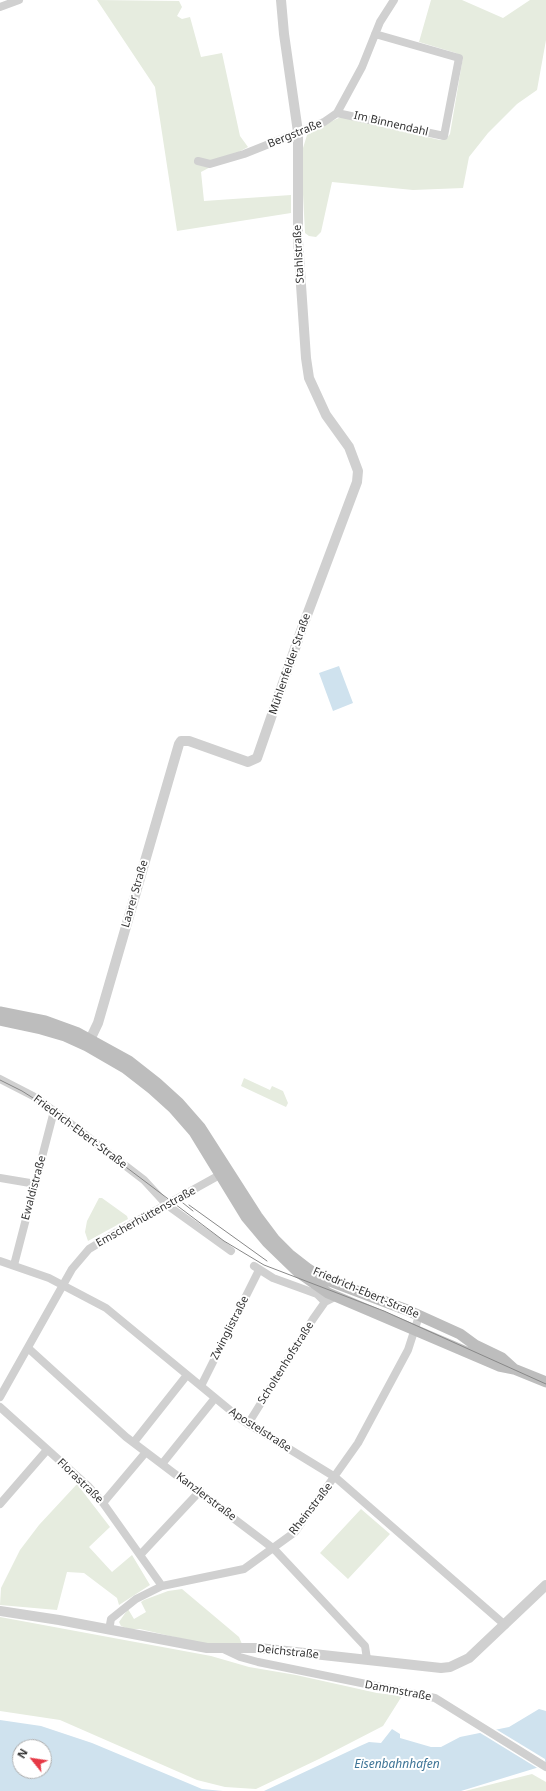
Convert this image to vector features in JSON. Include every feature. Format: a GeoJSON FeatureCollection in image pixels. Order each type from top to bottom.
{"type":"FeatureCollection","features":[{"type":"Feature","properties":{"kind":"main road"},"geometry":{"type":"LineString","coordinates":[[0,1012],[58,1025],[88,1042],[129,1061],[168,1092],[200,1127],[224,1173]]}},
{"type":"Feature","properties":{"kind":"main road"},"geometry":{"type":"LineString","coordinates":[[0,1020],[55,1032],[88,1042]]}},
{"type":"Feature","properties":{"kind":"main road","name":"Friedrich-Ebert-Straße"},"geometry":{"type":"LineString","coordinates":[[224,1173],[246,1217],[275,1251],[298,1272],[335,1297],[499,1366],[514,1369],[546,1382]]}},
{"type":"Feature","properties":{"kind":"main road","name":"Friedrich-Ebert-Straße"},"geometry":{"type":"LineString","coordinates":[[224,1173],[267,1230],[297,1261],[322,1278],[407,1310],[460,1334],[475,1345],[502,1358],[514,1369]]}},
{"type":"Feature","properties":{"kind":"street"},"geometry":{"type":"LineString","coordinates":[[0,7],[19,0]]}},
{"type":"Feature","properties":{"kind":"street","name":"Stahlstraße"},"geometry":{"type":"LineString","coordinates":[[281,0],[284,34],[296,108],[298,132],[298,241],[309,378],[326,415],[349,447],[358,471],[357,482],[352,495]]}},
{"type":"Feature","properties":{"kind":"street","name":"Bergstraße"},"geometry":{"type":"LineString","coordinates":[[198,161],[210,164],[244,154],[324,122],[337,113],[362,67],[386,10],[394,0]]}},
{"type":"Feature","properties":{"kind":"street","name":"Im Binnendahl"},"geometry":{"type":"LineString","coordinates":[[337,113],[444,136],[459,58],[375,34]]}},
{"type":"Feature","properties":{"kind":"street","name":"Mühlenfelder Straße"},"geometry":{"type":"LineString","coordinates":[[181,741],[189,741],[248,762],[257,758],[301,631],[352,495]]}},
{"type":"Feature","properties":{"kind":"street","name":"Laarer Straße"},"geometry":{"type":"LineString","coordinates":[[88,1042],[98,1023],[181,741]]}},
{"type":"Feature","properties":{"kind":"street","name":"Friedrich-Ebert-Straße"},"geometry":{"type":"LineString","coordinates":[[0,1079],[32,1096],[54,1111],[144,1180],[167,1205],[230,1251]]}},
{"type":"Feature","properties":{"kind":"street","name":"Ewaldistraße"},"geometry":{"type":"LineString","coordinates":[[14,1265],[54,1111]]}},
{"type":"Feature","properties":{"kind":"street","name":"Emscherhüttenstraße"},"geometry":{"type":"LineString","coordinates":[[0,1397],[72,1269],[89,1249],[224,1173]]}},
{"type":"Feature","properties":{"kind":"street"},"geometry":{"type":"LineString","coordinates":[[0,1178],[36,1184]]}},
{"type":"Feature","properties":{"kind":"street","name":"Apostelstraße"},"geometry":{"type":"LineString","coordinates":[[0,1261],[63,1284],[106,1308],[248,1424],[335,1477],[505,1625]]}},
{"type":"Feature","properties":{"kind":"street","name":"Friedrich-Ebert-Straße"},"geometry":{"type":"LineString","coordinates":[[256,1268],[285,1283],[317,1294],[325,1302],[335,1297]]}},
{"type":"Feature","properties":{"kind":"street","name":"Zwinglistraße"},"geometry":{"type":"LineString","coordinates":[[201,1386],[256,1268]]}},
{"type":"Feature","properties":{"kind":"street","name":"Scholtenhofstraße"},"geometry":{"type":"LineString","coordinates":[[248,1424],[325,1302]]}},
{"type":"Feature","properties":{"kind":"street","name":"Rheinstraße"},"geometry":{"type":"LineString","coordinates":[[109,1630],[111,1619],[120,1610],[136,1599],[162,1586],[244,1569],[274,1549],[295,1532],[358,1444],[408,1350],[419,1316]]}},
{"type":"Feature","properties":{"kind":"street","name":"Kanzlerstraße"},"geometry":{"type":"LineString","coordinates":[[28,1348],[109,1422],[146,1452],[274,1549],[365,1646],[367,1659]]}},
{"type":"Feature","properties":{"kind":"street"},"geometry":{"type":"LineString","coordinates":[[134,1442],[187,1375]]}},
{"type":"Feature","properties":{"kind":"street"},"geometry":{"type":"LineString","coordinates":[[162,1464],[215,1398]]}},
{"type":"Feature","properties":{"kind":"street","name":"Florastraße"},"geometry":{"type":"LineString","coordinates":[[0,1406],[88,1486],[103,1503],[141,1554],[162,1586]]}},
{"type":"Feature","properties":{"kind":"street"},"geometry":{"type":"LineString","coordinates":[[0,1504],[47,1450]]}},
{"type":"Feature","properties":{"kind":"street"},"geometry":{"type":"LineString","coordinates":[[103,1503],[146,1452]]}},
{"type":"Feature","properties":{"kind":"street"},"geometry":{"type":"LineString","coordinates":[[141,1554],[200,1492]]}},
{"type":"Feature","properties":{"kind":"street","name":"Deichstraße"},"geometry":{"type":"LineString","coordinates":[[0,1611],[193,1646],[259,1648],[367,1659],[424,1668],[450,1667],[469,1658],[546,1585]]}},
{"type":"Feature","properties":{"kind":"street","name":"Dammstraße"},"geometry":{"type":"LineString","coordinates":[[221,1648],[240,1657],[258,1662],[440,1700],[546,1767]]}},
{"type":"Feature","properties":{"kind":"street"},"geometry":{"type":"LineString","coordinates":[[258,1662],[256,1655],[259,1648]]}},
{"type":"Feature","properties":{"kind":"shaded area"},"geometry":{"type":"Polygon","coordinates":[[[97,0],[179,1],[182,7],[177,16],[182,19],[190,17],[201,57],[222,53],[240,136],[248,147],[201,172],[204,201],[291,195],[291,213],[177,231],[155,87],[97,0]]]}},
{"type":"Feature","properties":{"kind":"shaded area"},"geometry":{"type":"Polygon","coordinates":[[[431,0],[462,0],[503,18],[530,0],[546,0],[546,40],[537,90],[517,104],[488,133],[469,157],[463,188],[413,190],[332,182],[321,232],[316,237],[309,236],[305,233],[303,194],[303,148],[308,132],[341,117],[440,140],[447,138],[450,134],[463,57],[456,53],[419,42],[431,0]]]}},
{"type":"Feature","properties":{"kind":"shaded area"},"geometry":{"type":"Polygon","coordinates":[[[244,1078],[270,1090],[272,1086],[283,1091],[288,1103],[286,1107],[241,1086],[244,1078]]]}},
{"type":"Feature","properties":{"kind":"shaded area"},"geometry":{"type":"Polygon","coordinates":[[[99,1198],[102,1198],[127,1216],[128,1219],[88,1241],[85,1232],[87,1221],[99,1198]]]}},
{"type":"Feature","properties":{"kind":"shaded area"},"geometry":{"type":"Polygon","coordinates":[[[77,1484],[110,1527],[89,1547],[112,1572],[132,1555],[150,1585],[119,1605],[117,1598],[84,1573],[67,1572],[57,1610],[0,1605],[1,1588],[20,1550],[39,1525],[77,1484]]]}},
{"type":"Feature","properties":{"kind":"shaded area"},"geometry":{"type":"Polygon","coordinates":[[[361,1509],[390,1534],[348,1579],[320,1553],[361,1509]]]}},
{"type":"Feature","properties":{"kind":"shaded area"},"geometry":{"type":"Polygon","coordinates":[[[182,1589],[239,1637],[242,1644],[200,1643],[140,1629],[129,1629],[121,1626],[119,1622],[128,1609],[134,1619],[146,1612],[141,1602],[144,1600],[168,1591],[182,1589]]]}},
{"type":"Feature","properties":{"kind":"shaded area"},"geometry":{"type":"Polygon","coordinates":[[[0,1617],[211,1656],[249,1667],[296,1675],[377,1693],[402,1696],[383,1726],[319,1759],[256,1789],[225,1787],[197,1780],[60,1720],[0,1711],[0,1617]]]}},
{"type":"Feature","properties":{"kind":"shaded area"},"geometry":{"type":"Polygon","coordinates":[[[532,1774],[546,1782],[546,1791],[465,1791],[532,1774]]]}},
{"type":"Feature","properties":{"kind":"water"},"geometry":{"type":"Polygon","coordinates":[[[339,666],[353,703],[333,711],[319,673],[339,666]]]}},
{"type":"Feature","properties":{"kind":"water","name":"Eisenbahnhafen"},"geometry":{"type":"Polygon","coordinates":[[[539,1709],[546,1711],[546,1765],[461,1791],[264,1791],[369,1742],[381,1743],[392,1729],[400,1734],[400,1738],[431,1747],[441,1747],[460,1737],[509,1727],[539,1709]]]}},
{"type":"Feature","properties":{"kind":"water"},"geometry":{"type":"Polygon","coordinates":[[[0,1720],[41,1726],[92,1743],[202,1789],[223,1791],[0,1791],[0,1720]]]}},
{"type":"Feature","properties":{"kind":"pier"},"geometry":{"type":"Polygon","coordinates":[[[494,1728],[545,1759],[546,1767],[539,1769],[477,1731],[494,1728]]]}},
{"type":"Feature","properties":{"kind":"tram line"},"geometry":{"type":"LineString","coordinates":[[0,1080],[41,1103],[224,1241],[264,1265],[384,1311],[546,1384]]}},
{"type":"Feature","properties":{"kind":"tram line"},"geometry":{"type":"LineString","coordinates":[[178,1199],[193,1211]]}},
{"type":"Feature","properties":{"kind":"tram line"},"geometry":{"type":"LineString","coordinates":[[189,1205],[267,1261]]}}]}
